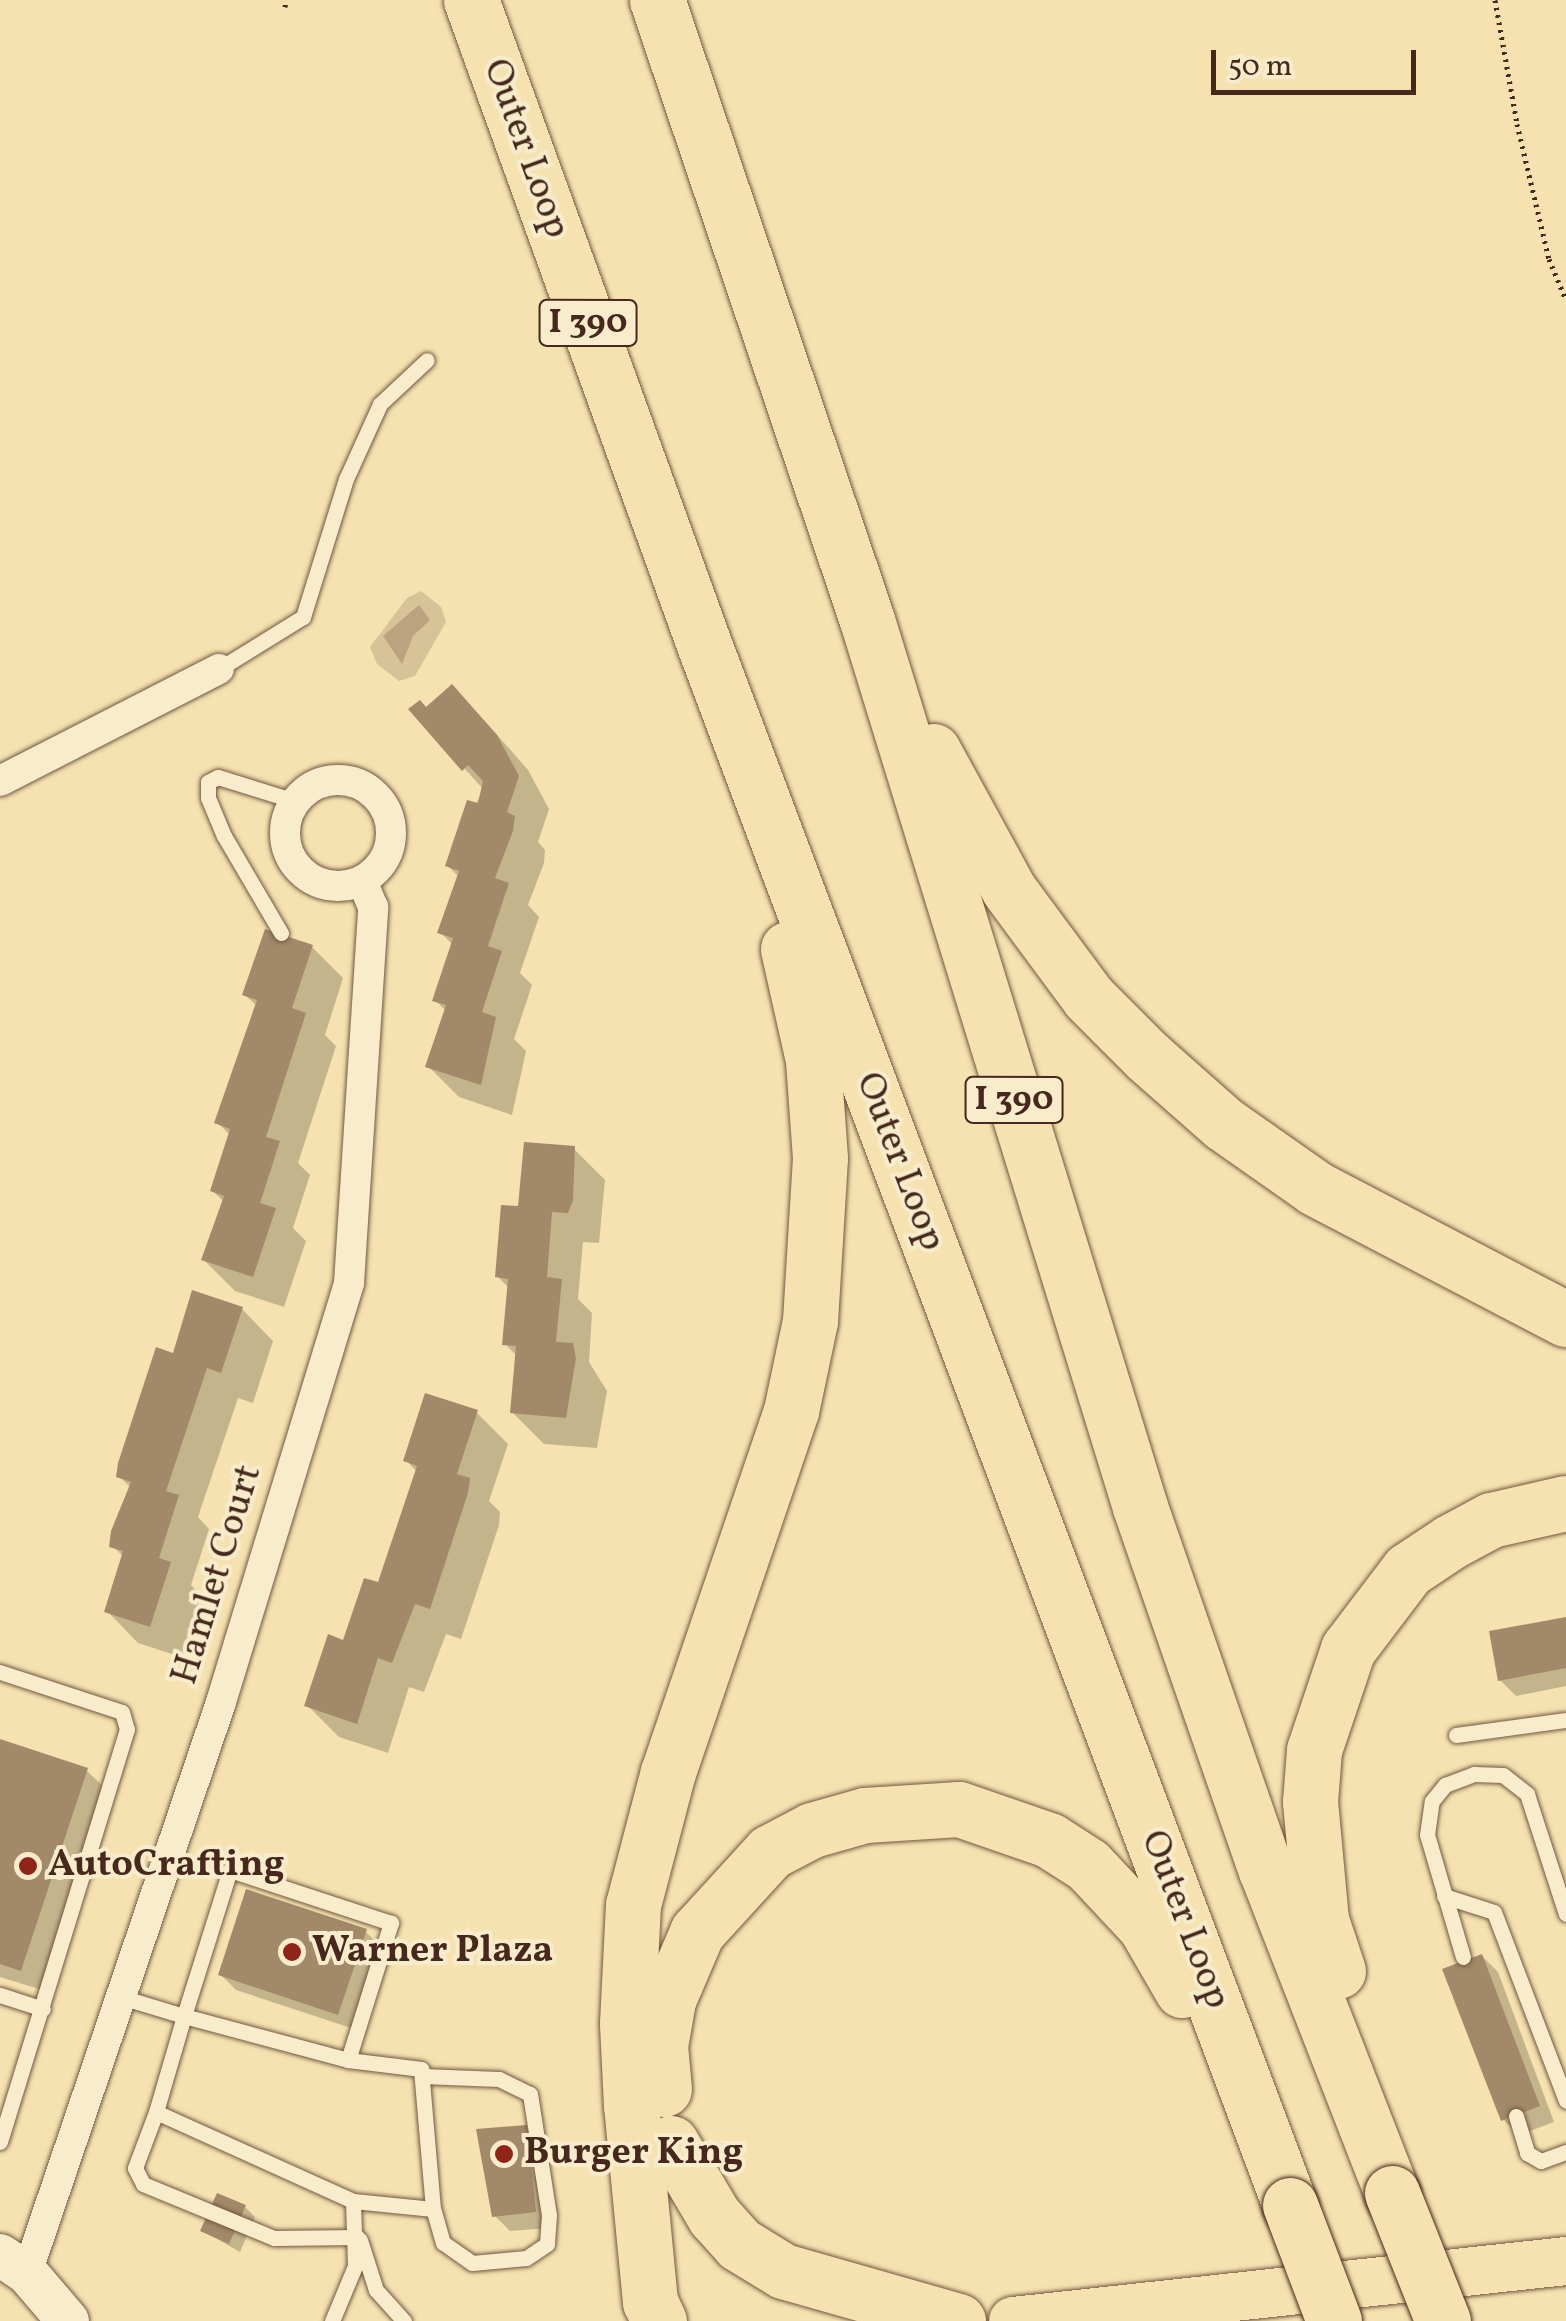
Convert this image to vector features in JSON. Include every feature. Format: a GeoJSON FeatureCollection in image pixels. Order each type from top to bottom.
{"type":"FeatureCollection","features":[{"type":"Feature","properties":{"kind":"highway","name":"Outer Loop"},"geometry":{"type":"LineString","coordinates":[[471,0],[705,647],[1334,2321]]}},
{"type":"Feature","properties":{"kind":"highway","name":"I 390"},"geometry":{"type":"LineString","coordinates":[[658,0],[866,620],[1140,1507],[1266,1870],[1444,2321]]}},
{"type":"Feature","properties":{"kind":"highway"},"geometry":{"type":"LineString","coordinates":[[866,620],[1008,890],[1089,998],[1148,1057],[1224,1124],[1315,1188],[1566,1319]]}},
{"type":"Feature","properties":{"kind":"highway"},"geometry":{"type":"LineString","coordinates":[[659,2321],[650,2302],[631,2106],[627,2023],[632,1905],[668,1772],[792,1411],[810,1321],[820,1158],[813,1060],[795,970],[705,647]]}},
{"type":"Feature","properties":{"kind":"highway"},"geometry":{"type":"LineString","coordinates":[[1392,2193],[1360,2040],[1321,1920],[1310,1802],[1314,1750],[1348,1650],[1408,1570],[1491,1520],[1566,1503]]}},
{"type":"Feature","properties":{"kind":"highway"},"geometry":{"type":"LineString","coordinates":[[680,2321],[684,2296],[660,2046],[668,2000],[697,1932],[770,1852],[812,1830],[865,1815],[959,1809],[1049,1840],[1088,1866],[1145,1926],[1186,1998],[1235,2054]]}},
{"type":"Feature","properties":{"kind":"highway"},"geometry":{"type":"LineString","coordinates":[[670,2143],[739,2244],[783,2271],[958,2321]]}},
{"type":"Feature","properties":{"kind":"main road"},"geometry":{"type":"LineString","coordinates":[[1013,2321],[1166,2313],[1566,2261]]}},
{"type":"Feature","properties":{"kind":"street"},"geometry":{"type":"LineString","coordinates":[[0,781],[219,669]]}},
{"type":"Feature","properties":{"kind":"street"},"geometry":{"type":"LineString","coordinates":[[342,780],[359,784],[385,806],[392,840],[376,871],[362,881],[327,885],[297,867],[285,834],[295,801],[308,789],[342,780]]}},
{"type":"Feature","properties":{"kind":"street","name":"Hamlet Court"},"geometry":{"type":"LineString","coordinates":[[14,2264],[121,1997],[221,1702],[349,1284],[374,907],[362,881]]}},
{"type":"Feature","properties":{"kind":"street"},"geometry":{"type":"LineString","coordinates":[[14,2264],[68,2321]]}},
{"type":"Feature","properties":{"kind":"lane"},"geometry":{"type":"LineString","coordinates":[[219,669],[303,617],[346,479],[380,404],[427,360]]}},
{"type":"Feature","properties":{"kind":"lane"},"geometry":{"type":"LineString","coordinates":[[281,933],[224,836],[208,798],[208,782],[218,777],[295,801]]}},
{"type":"Feature","properties":{"kind":"lane"},"geometry":{"type":"LineString","coordinates":[[0,1672],[122,1712],[127,1730],[0,2142]]}},
{"type":"Feature","properties":{"kind":"lane"},"geometry":{"type":"LineString","coordinates":[[1456,1735],[1566,1720]]}},
{"type":"Feature","properties":{"kind":"lane"},"geometry":{"type":"LineString","coordinates":[[1463,1957],[1427,1835],[1432,1801],[1444,1785],[1474,1774],[1503,1774],[1526,1794],[1566,1914]]}},
{"type":"Feature","properties":{"kind":"lane"},"geometry":{"type":"LineString","coordinates":[[348,2060],[391,1922],[230,1870],[135,2168],[144,2184],[274,2238],[357,2238]]}},
{"type":"Feature","properties":{"kind":"lane"},"geometry":{"type":"LineString","coordinates":[[1444,1896],[1494,1912],[1566,2102]]}},
{"type":"Feature","properties":{"kind":"lane"},"geometry":{"type":"LineString","coordinates":[[0,1995],[42,2009]]}},
{"type":"Feature","properties":{"kind":"lane"},"geometry":{"type":"LineString","coordinates":[[121,1997],[348,2060],[422,2069],[422,2076],[433,2209],[443,2244],[472,2262],[526,2258],[546,2244],[549,2215],[530,2094],[499,2079],[422,2076]]}},
{"type":"Feature","properties":{"kind":"lane"},"geometry":{"type":"LineString","coordinates":[[156,2112],[353,2201],[433,2209]]}},
{"type":"Feature","properties":{"kind":"lane"},"geometry":{"type":"LineString","coordinates":[[1516,2116],[1527,2153],[1541,2161],[1566,2152]]}},
{"type":"Feature","properties":{"kind":"lane"},"geometry":{"type":"LineString","coordinates":[[353,2201],[357,2238],[376,2290],[404,2321]]}},
{"type":"Feature","properties":{"kind":"lane"},"geometry":{"type":"LineString","coordinates":[[332,2321],[350,2285],[357,2238]]}},
{"type":"Feature","properties":{"kind":"path"},"geometry":{"type":"LineString","coordinates":[[1495,0],[1526,162],[1549,259],[1566,300]]}},
{"type":"Feature","properties":{"kind":"shaded area"},"geometry":{"type":"Polygon","coordinates":[[[421,591],[441,607],[446,622],[415,676],[399,681],[377,664],[370,647],[407,598],[421,591]]]}},
{"type":"Feature","properties":{"kind":"shaded area"},"geometry":{"type":"Polygon","coordinates":[[[419,605],[430,620],[413,636],[402,664],[383,636],[419,605]]]}},
{"type":"Feature","properties":{"kind":"building"},"geometry":{"type":"Polygon","coordinates":[[[452,684],[497,735],[519,776],[507,812],[515,816],[513,831],[495,878],[509,883],[488,946],[502,951],[482,1012],[496,1017],[481,1085],[425,1067],[446,1005],[432,1001],[453,938],[437,933],[459,871],[445,866],[467,800],[478,803],[483,781],[468,765],[462,771],[408,709],[420,700],[426,707],[452,684]]]}},
{"type":"Feature","properties":{"kind":"building"},"geometry":{"type":"Polygon","coordinates":[[[265,929],[313,945],[292,1008],[306,1013],[266,1137],[280,1141],[260,1203],[276,1208],[253,1277],[201,1260],[224,1196],[210,1191],[230,1129],[214,1123],[257,1000],[242,995],[265,929]]]}},
{"type":"Feature","properties":{"kind":"building"},"geometry":{"type":"Polygon","coordinates":[[[524,1142],[575,1146],[573,1200],[568,1213],[552,1212],[547,1277],[562,1279],[556,1342],[573,1343],[576,1358],[566,1418],[510,1413],[516,1346],[502,1345],[508,1279],[495,1277],[501,1205],[518,1206],[524,1142]]]}},
{"type":"Feature","properties":{"kind":"building"},"geometry":{"type":"Polygon","coordinates":[[[192,1290],[243,1307],[221,1373],[207,1368],[166,1491],[179,1495],[159,1558],[171,1562],[150,1627],[104,1612],[123,1551],[109,1547],[111,1531],[131,1482],[116,1477],[156,1347],[173,1353],[192,1290]]]}},
{"type":"Feature","properties":{"kind":"building"},"geometry":{"type":"Polygon","coordinates":[[[425,1393],[478,1410],[457,1474],[470,1478],[468,1493],[430,1609],[415,1604],[392,1663],[378,1658],[357,1724],[304,1706],[328,1634],[343,1640],[364,1578],[378,1582],[417,1466],[403,1461],[425,1393]]]}},
{"type":"Feature","properties":{"kind":"building"},"geometry":{"type":"Polygon","coordinates":[[[1566,1617],[1566,1668],[1498,1681],[1489,1631],[1566,1617]]]}},
{"type":"Feature","properties":{"kind":"building","name":"AutoCrafting"},"geometry":{"type":"Polygon","coordinates":[[[0,1739],[88,1768],[21,1971],[0,1964],[0,1739]]]}},
{"type":"Feature","properties":{"kind":"building","name":"Warner Plaza"},"geometry":{"type":"Polygon","coordinates":[[[246,1889],[367,1929],[338,2015],[218,1975],[246,1889]]]}},
{"type":"Feature","properties":{"kind":"building"},"geometry":{"type":"Polygon","coordinates":[[[1482,1954],[1540,2106],[1501,2121],[1442,1969],[1482,1954]]]}},
{"type":"Feature","properties":{"kind":"building","name":"Burger King"},"geometry":{"type":"Polygon","coordinates":[[[527,2125],[536,2212],[492,2217],[476,2129],[527,2125]]]}},
{"type":"Feature","properties":{"kind":"building"},"geometry":{"type":"Polygon","coordinates":[[[217,2193],[246,2205],[229,2244],[200,2231],[217,2193]]]}},
{"type":"Feature","properties":{"kind":"place","name":"AutoCrafting"},"geometry":{"type":"Point","coordinates":[28,1866]}},
{"type":"Feature","properties":{"kind":"place","name":"Warner Plaza"},"geometry":{"type":"Point","coordinates":[292,1952]}},
{"type":"Feature","properties":{"kind":"place","name":"Burger King"},"geometry":{"type":"Point","coordinates":[504,2154]}}]}
